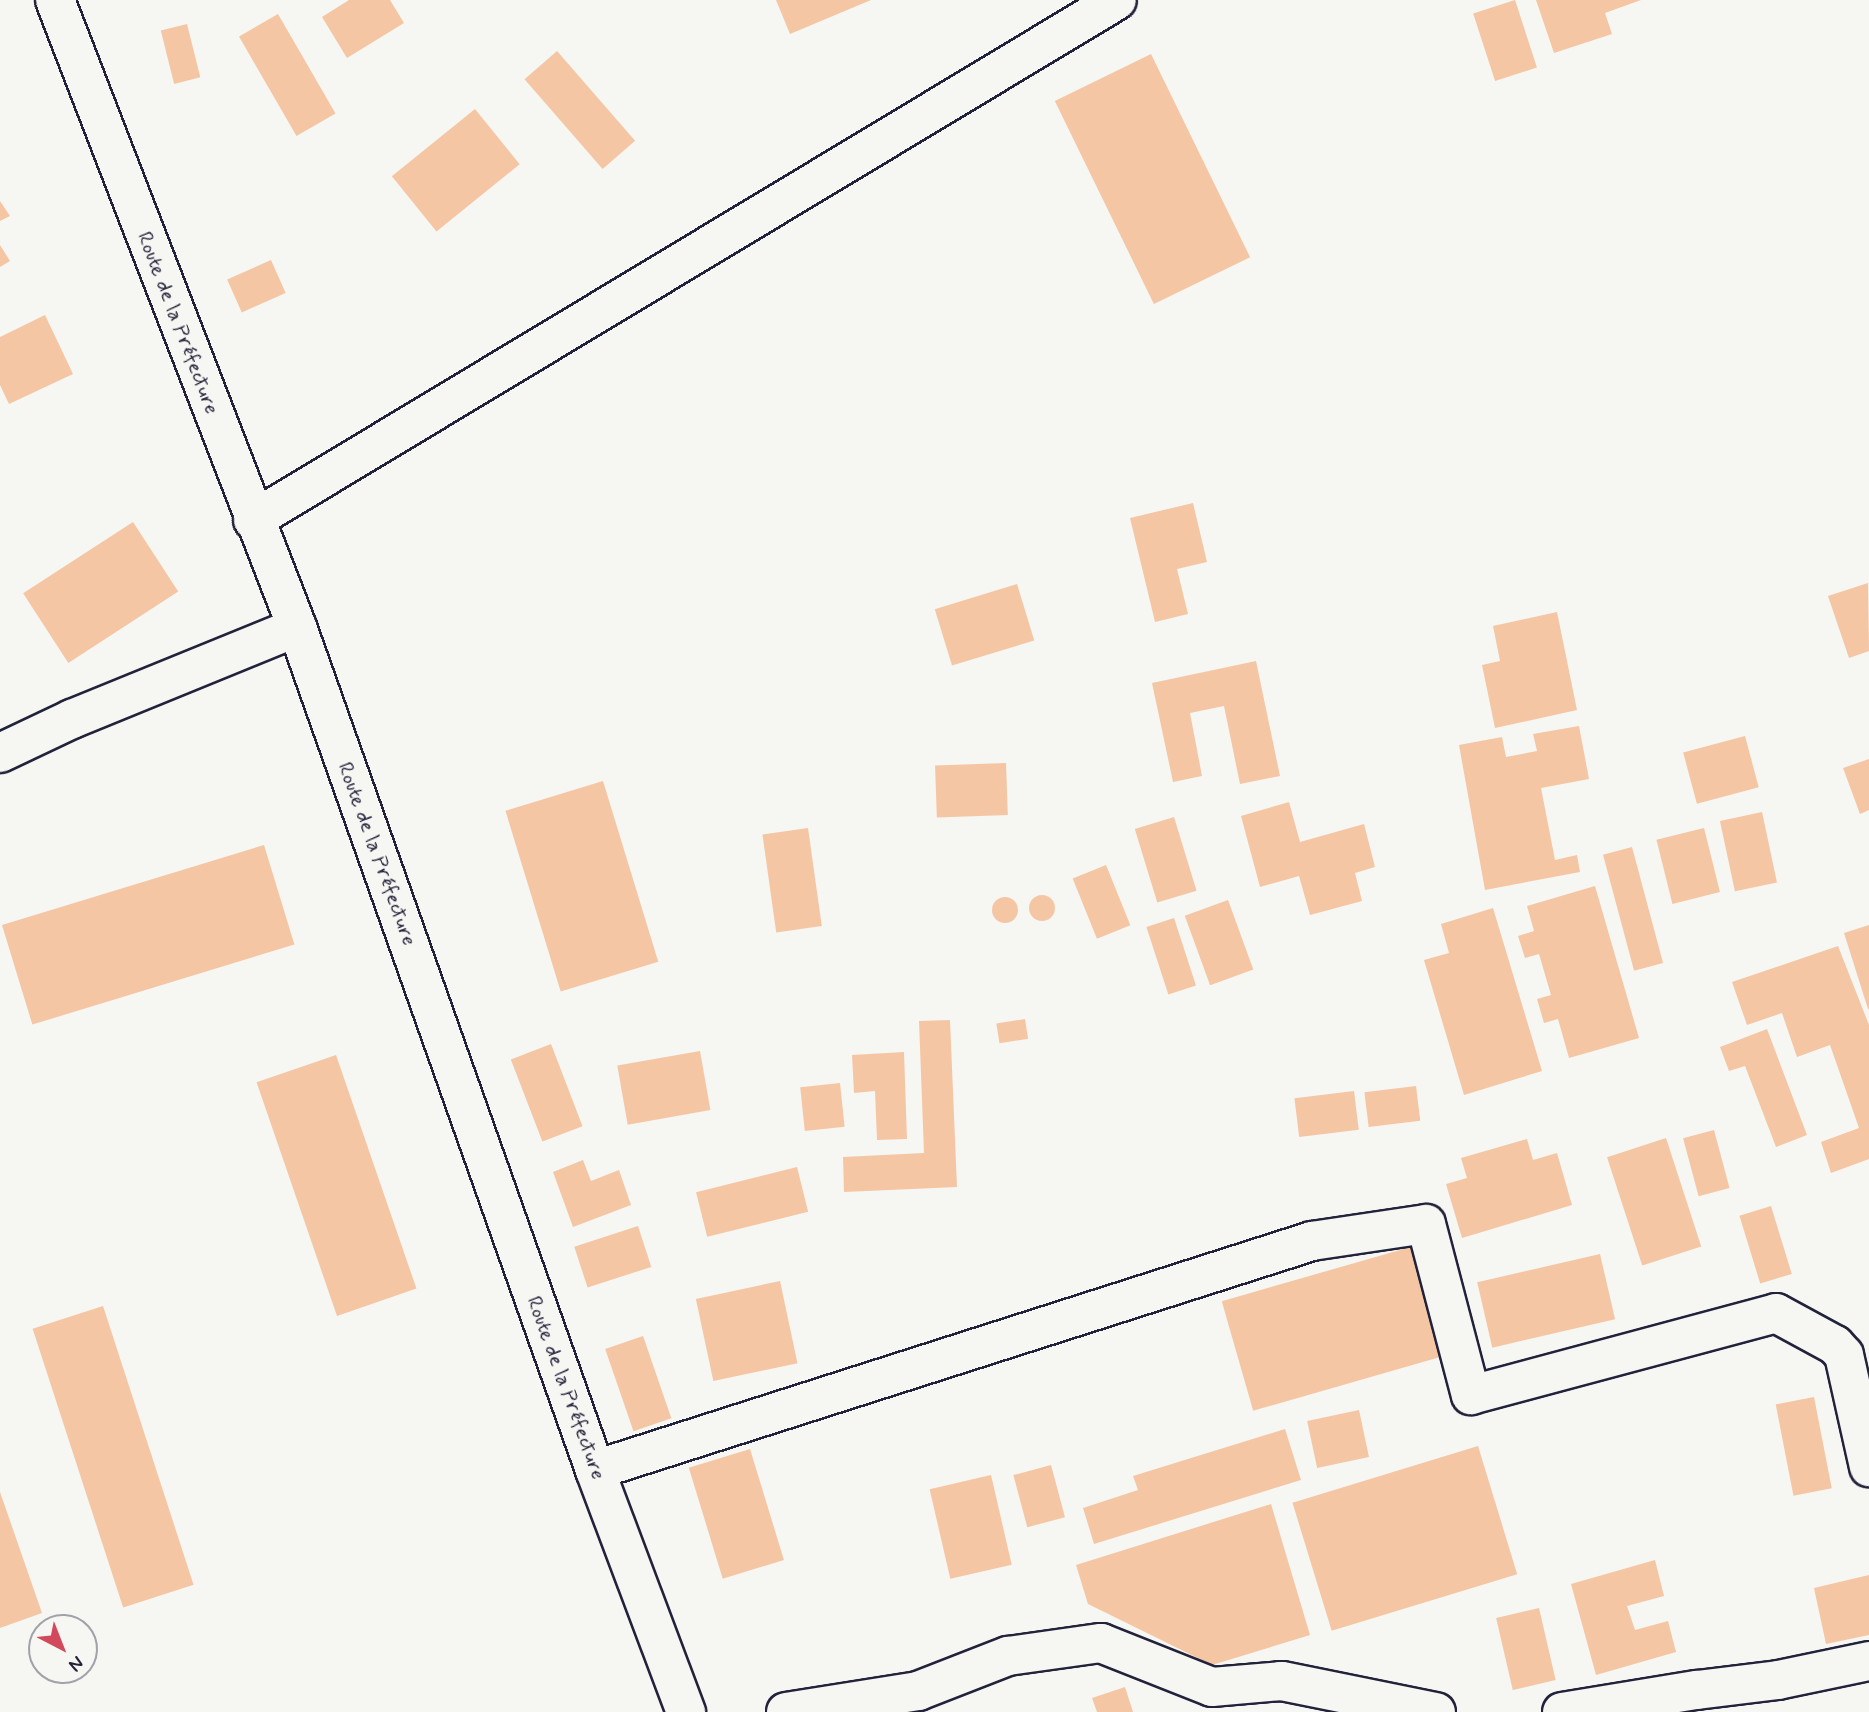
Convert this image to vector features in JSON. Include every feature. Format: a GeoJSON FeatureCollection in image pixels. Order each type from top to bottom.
{"type":"FeatureCollection","features":[{"type":"Feature","properties":{"kind":"street","name":"Route de la Préfecture"},"geometry":{"type":"LineString","coordinates":[[54,0],[253,520],[297,627],[595,1470],[686,1712]]}},
{"type":"Feature","properties":{"kind":"street"},"geometry":{"type":"LineString","coordinates":[[253,520],[1117,0]]}},
{"type":"Feature","properties":{"kind":"street"},"geometry":{"type":"LineString","coordinates":[[0,753],[72,719],[297,627]]}},
{"type":"Feature","properties":{"kind":"street"},"geometry":{"type":"LineString","coordinates":[[595,1470],[1312,1241],[1426,1224],[1471,1395],[1776,1313],[1835,1345],[1844,1355],[1869,1467]]}},
{"type":"Feature","properties":{"kind":"street"},"geometry":{"type":"LineString","coordinates":[[786,1712],[918,1691],[1008,1656],[1101,1643],[1212,1687],[1282,1681],[1436,1712]]}},
{"type":"Feature","properties":{"kind":"street"},"geometry":{"type":"LineString","coordinates":[[1562,1712],[1697,1689],[1781,1696],[1869,1661]]}},
{"type":"Feature","properties":{"kind":"building"},"geometry":{"type":"Polygon","coordinates":[[[349,0],[390,0],[404,23],[347,58],[322,17],[349,0]]]}},
{"type":"Feature","properties":{"kind":"building"},"geometry":{"type":"Polygon","coordinates":[[[776,0],[871,0],[790,34],[776,0]]]}},
{"type":"Feature","properties":{"kind":"building"},"geometry":{"type":"Polygon","coordinates":[[[1515,0],[1537,68],[1495,81],[1473,14],[1515,0]]]}},
{"type":"Feature","properties":{"kind":"building"},"geometry":{"type":"Polygon","coordinates":[[[1536,0],[1641,0],[1605,13],[1612,34],[1554,53],[1536,0]]]}},
{"type":"Feature","properties":{"kind":"building"},"geometry":{"type":"Polygon","coordinates":[[[278,14],[336,114],[297,136],[239,37],[278,14]]]}},
{"type":"Feature","properties":{"kind":"building"},"geometry":{"type":"Polygon","coordinates":[[[187,24],[200,77],[174,84],[161,31],[187,24]]]}},
{"type":"Feature","properties":{"kind":"building"},"geometry":{"type":"Polygon","coordinates":[[[557,51],[635,141],[603,169],[525,79],[557,51]]]}},
{"type":"Feature","properties":{"kind":"building"},"geometry":{"type":"Polygon","coordinates":[[[1151,54],[1250,257],[1154,304],[1055,101],[1151,54]]]}},
{"type":"Feature","properties":{"kind":"building"},"geometry":{"type":"Polygon","coordinates":[[[475,109],[520,164],[437,232],[392,176],[475,109]]]}},
{"type":"Feature","properties":{"kind":"building"},"geometry":{"type":"Polygon","coordinates":[[[0,201],[10,216],[0,221],[0,201]]]}},
{"type":"Feature","properties":{"kind":"building"},"geometry":{"type":"Polygon","coordinates":[[[0,245],[10,261],[0,267],[0,245]]]}},
{"type":"Feature","properties":{"kind":"building"},"geometry":{"type":"Polygon","coordinates":[[[271,260],[286,293],[242,312],[227,280],[271,260]]]}},
{"type":"Feature","properties":{"kind":"building"},"geometry":{"type":"Polygon","coordinates":[[[45,315],[73,374],[9,404],[0,385],[0,337],[45,315]]]}},
{"type":"Feature","properties":{"kind":"building"},"geometry":{"type":"Polygon","coordinates":[[[1193,503],[1207,562],[1177,569],[1188,614],[1155,622],[1130,518],[1193,503]]]}},
{"type":"Feature","properties":{"kind":"building"},"geometry":{"type":"Polygon","coordinates":[[[133,522],[178,592],[68,663],[23,593],[133,522]]]}},
{"type":"Feature","properties":{"kind":"building"},"geometry":{"type":"Polygon","coordinates":[[[1868,583],[1869,651],[1849,658],[1828,596],[1868,583]]]}},
{"type":"Feature","properties":{"kind":"building"},"geometry":{"type":"Polygon","coordinates":[[[1017,584],[1034,640],[952,666],[935,609],[1017,584]]]}},
{"type":"Feature","properties":{"kind":"building"},"geometry":{"type":"Polygon","coordinates":[[[1557,612],[1577,710],[1495,728],[1482,665],[1500,661],[1493,626],[1557,612]]]}},
{"type":"Feature","properties":{"kind":"building"},"geometry":{"type":"Polygon","coordinates":[[[1256,661],[1280,776],[1240,784],[1224,706],[1190,713],[1202,776],[1173,782],[1152,683],[1256,661]]]}},
{"type":"Feature","properties":{"kind":"building"},"geometry":{"type":"Polygon","coordinates":[[[1579,726],[1589,779],[1541,788],[1555,860],[1577,855],[1580,872],[1485,890],[1459,745],[1502,737],[1506,757],[1537,751],[1533,734],[1579,726]]]}},
{"type":"Feature","properties":{"kind":"building"},"geometry":{"type":"Polygon","coordinates":[[[1745,736],[1759,787],[1697,804],[1683,753],[1745,736]]]}},
{"type":"Feature","properties":{"kind":"building"},"geometry":{"type":"Polygon","coordinates":[[[1869,759],[1869,810],[1860,814],[1843,768],[1869,759]]]}},
{"type":"Feature","properties":{"kind":"building"},"geometry":{"type":"Polygon","coordinates":[[[1006,763],[1008,815],[937,817],[935,765],[1006,763]]]}},
{"type":"Feature","properties":{"kind":"building"},"geometry":{"type":"Polygon","coordinates":[[[603,781],[658,962],[561,992],[505,811],[603,781]]]}},
{"type":"Feature","properties":{"kind":"building"},"geometry":{"type":"Polygon","coordinates":[[[1289,802],[1300,842],[1364,824],[1375,867],[1355,873],[1362,901],[1310,915],[1299,876],[1260,887],[1241,816],[1289,802]]]}},
{"type":"Feature","properties":{"kind":"building"},"geometry":{"type":"Polygon","coordinates":[[[1762,812],[1777,882],[1735,891],[1720,821],[1762,812]]]}},
{"type":"Feature","properties":{"kind":"building"},"geometry":{"type":"Polygon","coordinates":[[[1174,817],[1197,891],[1157,903],[1135,829],[1174,817]]]}},
{"type":"Feature","properties":{"kind":"building"},"geometry":{"type":"Polygon","coordinates":[[[808,828],[822,926],[776,932],[762,834],[808,828]]]}},
{"type":"Feature","properties":{"kind":"building"},"geometry":{"type":"Polygon","coordinates":[[[1704,828],[1720,892],[1672,904],[1656,840],[1704,828]]]}},
{"type":"Feature","properties":{"kind":"building"},"geometry":{"type":"Polygon","coordinates":[[[264,845],[294,944],[32,1025],[2,925],[264,845]]]}},
{"type":"Feature","properties":{"kind":"building"},"geometry":{"type":"Polygon","coordinates":[[[1632,847],[1663,963],[1634,971],[1603,855],[1632,847]]]}},
{"type":"Feature","properties":{"kind":"building"},"geometry":{"type":"Polygon","coordinates":[[[1106,865],[1130,925],[1097,939],[1073,878],[1106,865]]]}},
{"type":"Feature","properties":{"kind":"building"},"geometry":{"type":"Polygon","coordinates":[[[1595,886],[1639,1038],[1569,1058],[1558,1019],[1544,1023],[1537,999],[1551,995],[1539,954],[1525,958],[1518,936],[1534,931],[1527,906],[1595,886]]]}},
{"type":"Feature","properties":{"kind":"building"},"geometry":{"type":"Polygon","coordinates":[[[1042,895],[1051,899],[1055,908],[1051,917],[1042,921],[1033,917],[1029,908],[1033,899],[1042,895]]]}},
{"type":"Feature","properties":{"kind":"building"},"geometry":{"type":"Polygon","coordinates":[[[1005,897],[1014,901],[1018,910],[1014,919],[1005,923],[996,919],[992,910],[996,901],[1005,897]]]}},
{"type":"Feature","properties":{"kind":"building"},"geometry":{"type":"Polygon","coordinates":[[[1228,900],[1253,970],[1210,985],[1185,916],[1228,900]]]}},
{"type":"Feature","properties":{"kind":"building"},"geometry":{"type":"Polygon","coordinates":[[[1493,908],[1542,1071],[1464,1095],[1424,960],[1449,953],[1441,924],[1493,908]]]}},
{"type":"Feature","properties":{"kind":"building"},"geometry":{"type":"Polygon","coordinates":[[[1174,918],[1196,986],[1168,994],[1146,927],[1174,918]]]}},
{"type":"Feature","properties":{"kind":"building"},"geometry":{"type":"Polygon","coordinates":[[[1869,925],[1869,1009],[1868,1009],[1844,933],[1869,925]]]}},
{"type":"Feature","properties":{"kind":"building"},"geometry":{"type":"Polygon","coordinates":[[[1838,946],[1869,1025],[1869,1159],[1831,1173],[1821,1142],[1859,1128],[1830,1045],[1797,1057],[1782,1013],[1747,1025],[1732,982],[1838,946]]]}},
{"type":"Feature","properties":{"kind":"building"},"geometry":{"type":"Polygon","coordinates":[[[1025,1019],[1028,1039],[999,1043],[996,1024],[1025,1019]]]}},
{"type":"Feature","properties":{"kind":"building"},"geometry":{"type":"Polygon","coordinates":[[[950,1020],[957,1187],[844,1192],[843,1157],[924,1153],[919,1021],[950,1020]]]}},
{"type":"Feature","properties":{"kind":"building"},"geometry":{"type":"Polygon","coordinates":[[[1767,1029],[1807,1135],[1776,1147],[1745,1066],[1729,1071],[1720,1047],[1767,1029]]]}},
{"type":"Feature","properties":{"kind":"building"},"geometry":{"type":"Polygon","coordinates":[[[551,1044],[583,1126],[542,1142],[511,1059],[551,1044]]]}},
{"type":"Feature","properties":{"kind":"building"},"geometry":{"type":"Polygon","coordinates":[[[700,1051],[710,1110],[628,1125],[617,1066],[700,1051]]]}},
{"type":"Feature","properties":{"kind":"building"},"geometry":{"type":"Polygon","coordinates":[[[904,1052],[907,1139],[877,1140],[875,1091],[854,1093],[852,1055],[904,1052]]]}},
{"type":"Feature","properties":{"kind":"building"},"geometry":{"type":"Polygon","coordinates":[[[336,1055],[416,1289],[337,1316],[257,1082],[336,1055]]]}},
{"type":"Feature","properties":{"kind":"building"},"geometry":{"type":"Polygon","coordinates":[[[840,1083],[845,1127],[805,1131],[800,1087],[840,1083]]]}},
{"type":"Feature","properties":{"kind":"building"},"geometry":{"type":"Polygon","coordinates":[[[1416,1086],[1420,1121],[1369,1127],[1364,1092],[1416,1086]]]}},
{"type":"Feature","properties":{"kind":"building"},"geometry":{"type":"Polygon","coordinates":[[[1354,1091],[1359,1130],[1299,1137],[1294,1098],[1354,1091]]]}},
{"type":"Feature","properties":{"kind":"building"},"geometry":{"type":"Polygon","coordinates":[[[1714,1130],[1730,1188],[1699,1196],[1683,1138],[1714,1130]]]}},
{"type":"Feature","properties":{"kind":"building"},"geometry":{"type":"Polygon","coordinates":[[[1666,1138],[1701,1246],[1642,1266],[1607,1157],[1666,1138]]]}},
{"type":"Feature","properties":{"kind":"building"},"geometry":{"type":"Polygon","coordinates":[[[1527,1139],[1533,1160],[1557,1153],[1572,1205],[1462,1238],[1446,1184],[1467,1178],[1461,1158],[1527,1139]]]}},
{"type":"Feature","properties":{"kind":"building"},"geometry":{"type":"Polygon","coordinates":[[[583,1160],[591,1181],[619,1170],[631,1205],[573,1227],[553,1172],[583,1160]]]}},
{"type":"Feature","properties":{"kind":"building"},"geometry":{"type":"Polygon","coordinates":[[[797,1167],[808,1212],[707,1237],[696,1192],[797,1167]]]}},
{"type":"Feature","properties":{"kind":"building"},"geometry":{"type":"Polygon","coordinates":[[[1771,1206],[1792,1274],[1760,1284],[1739,1216],[1771,1206]]]}},
{"type":"Feature","properties":{"kind":"building"},"geometry":{"type":"Polygon","coordinates":[[[638,1226],[651,1267],[588,1288],[574,1247],[638,1226]]]}},
{"type":"Feature","properties":{"kind":"building"},"geometry":{"type":"Polygon","coordinates":[[[1414,1246],[1445,1356],[1253,1411],[1222,1301],[1414,1246]]]}},
{"type":"Feature","properties":{"kind":"building"},"geometry":{"type":"Polygon","coordinates":[[[1600,1254],[1615,1319],[1492,1348],[1477,1282],[1600,1254]]]}},
{"type":"Feature","properties":{"kind":"building"},"geometry":{"type":"Polygon","coordinates":[[[780,1281],[797,1363],[713,1381],[696,1299],[780,1281]]]}},
{"type":"Feature","properties":{"kind":"building"},"geometry":{"type":"Polygon","coordinates":[[[103,1306],[194,1585],[123,1608],[33,1329],[103,1306]]]}},
{"type":"Feature","properties":{"kind":"building"},"geometry":{"type":"Polygon","coordinates":[[[643,1336],[671,1418],[634,1431],[605,1349],[643,1336]]]}},
{"type":"Feature","properties":{"kind":"building"},"geometry":{"type":"Polygon","coordinates":[[[1814,1397],[1832,1488],[1793,1496],[1776,1404],[1814,1397]]]}},
{"type":"Feature","properties":{"kind":"building"},"geometry":{"type":"Polygon","coordinates":[[[1359,1410],[1369,1457],[1317,1468],[1307,1421],[1359,1410]]]}},
{"type":"Feature","properties":{"kind":"building"},"geometry":{"type":"Polygon","coordinates":[[[1285,1429],[1301,1480],[1094,1544],[1083,1508],[1138,1490],[1133,1476],[1285,1429]]]}},
{"type":"Feature","properties":{"kind":"building"},"geometry":{"type":"Polygon","coordinates":[[[1478,1446],[1517,1574],[1332,1631],[1292,1503],[1478,1446]]]}},
{"type":"Feature","properties":{"kind":"building"},"geometry":{"type":"Polygon","coordinates":[[[750,1449],[784,1560],[723,1579],[689,1468],[750,1449]]]}},
{"type":"Feature","properties":{"kind":"building"},"geometry":{"type":"Polygon","coordinates":[[[1051,1465],[1065,1517],[1027,1527],[1013,1475],[1051,1465]]]}},
{"type":"Feature","properties":{"kind":"building"},"geometry":{"type":"Polygon","coordinates":[[[991,1475],[1012,1565],[950,1579],[930,1489],[991,1475]]]}},
{"type":"Feature","properties":{"kind":"building"},"geometry":{"type":"Polygon","coordinates":[[[0,1492],[42,1613],[28,1614],[28,1618],[0,1628],[0,1492]]]}},
{"type":"Feature","properties":{"kind":"building"},"geometry":{"type":"Polygon","coordinates":[[[1271,1504],[1310,1635],[1212,1665],[1088,1604],[1076,1565],[1271,1504]]]}},
{"type":"Feature","properties":{"kind":"building"},"geometry":{"type":"Polygon","coordinates":[[[1655,1560],[1664,1596],[1627,1606],[1635,1630],[1668,1621],[1676,1652],[1596,1675],[1571,1584],[1655,1560]]]}},
{"type":"Feature","properties":{"kind":"building"},"geometry":{"type":"Polygon","coordinates":[[[1869,1575],[1869,1635],[1826,1644],[1814,1588],[1869,1575]]]}},
{"type":"Feature","properties":{"kind":"building"},"geometry":{"type":"Polygon","coordinates":[[[1539,1608],[1556,1680],[1513,1690],[1496,1618],[1539,1608]]]}},
{"type":"Feature","properties":{"kind":"building"},"geometry":{"type":"Polygon","coordinates":[[[1125,1687],[1133,1712],[1097,1712],[1092,1698],[1125,1687]]]}}]}
